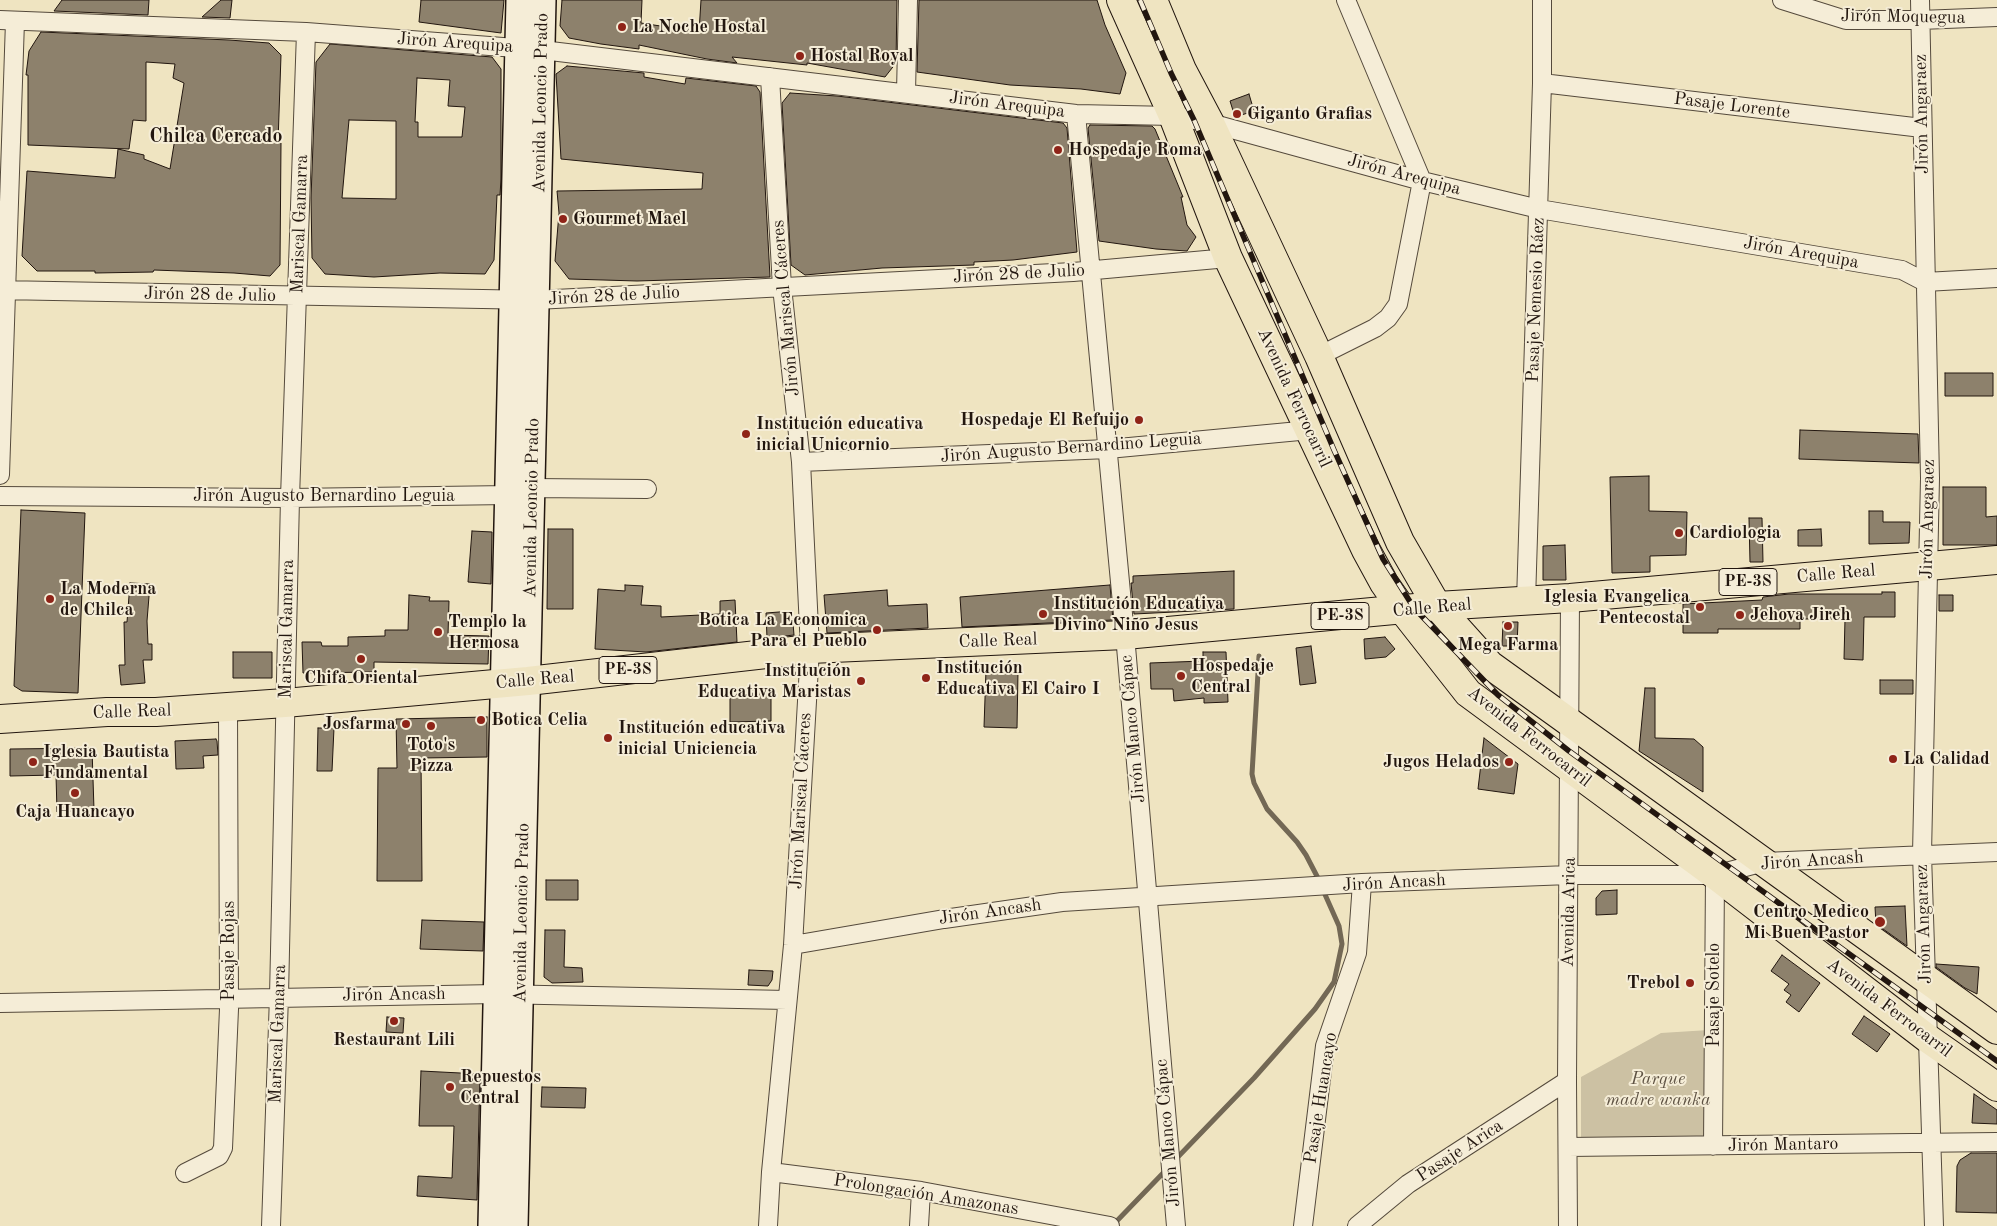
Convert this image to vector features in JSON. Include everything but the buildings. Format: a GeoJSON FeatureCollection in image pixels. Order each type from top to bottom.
{"type":"FeatureCollection","features":[{"type":"Feature","properties":{"kind":"main road","name":"Avenida Ferrocarril"},"geometry":{"type":"LineString","coordinates":[[1121,0],[1173,116],[1228,258],[1366,550],[1384,583],[1402,609],[1468,693],[1715,875],[1927,1038],[1997,1088]]}},
{"type":"Feature","properties":{"kind":"main road","name":"Avenida Ferrocarril"},"geometry":{"type":"LineString","coordinates":[[1153,0],[1182,70],[1210,123],[1319,356],[1400,542],[1437,606],[1490,665],[1997,1030]]}},
{"type":"Feature","properties":{"kind":"main road","name":"Calle Real"},"geometry":{"type":"LineString","coordinates":[[0,719],[285,703],[516,682],[810,649],[1126,635],[1402,609],[1570,598],[1997,560]]}},
{"type":"Feature","properties":{"kind":"street","name":"Avenida Leoncio Prado"},"geometry":{"type":"LineString","coordinates":[[519,0],[530,49]]}},
{"type":"Feature","properties":{"kind":"street","name":"Avenida Leoncio Prado"},"geometry":{"type":"LineString","coordinates":[[492,1226],[508,994],[516,682],[532,488],[525,300],[530,49],[543,0]]}},
{"type":"Feature","properties":{"kind":"street"},"geometry":{"type":"LineString","coordinates":[[906,93],[908,0]]}},
{"type":"Feature","properties":{"kind":"street"},"geometry":{"type":"LineString","coordinates":[[1319,356],[1375,328],[1388,318],[1398,304],[1422,180],[1346,0]]}},
{"type":"Feature","properties":{"kind":"street","name":"Pasaje Nemesio Ráez"},"geometry":{"type":"LineString","coordinates":[[1526,601],[1539,209],[1542,0]]}},
{"type":"Feature","properties":{"kind":"street","name":"Jirón Moquegua"},"geometry":{"type":"LineString","coordinates":[[1782,0],[1846,20],[1997,17]]}},
{"type":"Feature","properties":{"kind":"street","name":"Jirón Angaraez"},"geometry":{"type":"LineString","coordinates":[[1920,0],[1930,478],[1926,565],[1922,854],[1934,1226]]}},
{"type":"Feature","properties":{"kind":"street","name":"Jirón Arequipa"},"geometry":{"type":"LineString","coordinates":[[8,21],[306,32],[530,49],[1076,114],[1173,116],[1210,123],[1422,180],[1539,209],[1902,270],[1925,282]]}},
{"type":"Feature","properties":{"kind":"street"},"geometry":{"type":"LineString","coordinates":[[0,475],[8,21]]}},
{"type":"Feature","properties":{"kind":"street","name":"Mariscal Gamarra"},"geometry":{"type":"LineString","coordinates":[[271,1226],[279,996],[290,498],[306,32]]}},
{"type":"Feature","properties":{"kind":"street","name":"Jirón Mariscal Cáceres"},"geometry":{"type":"LineString","coordinates":[[768,1226],[771,1172],[793,945],[810,649],[801,462],[782,286],[770,77]]}},
{"type":"Feature","properties":{"kind":"street","name":"Pasaje Lorente"},"geometry":{"type":"LineString","coordinates":[[1542,83],[1922,128]]}},
{"type":"Feature","properties":{"kind":"street","name":"Jirón Manco Cápac"},"geometry":{"type":"LineString","coordinates":[[1076,114],[1126,635],[1176,1226]]}},
{"type":"Feature","properties":{"kind":"street","name":"Jirón 28 de Julio"},"geometry":{"type":"LineString","coordinates":[[3,290],[525,300],[1091,270],[1228,258]]}},
{"type":"Feature","properties":{"kind":"street"},"geometry":{"type":"LineString","coordinates":[[1925,282],[1997,278]]}},
{"type":"Feature","properties":{"kind":"street","name":"Avenida Leoncio Prado"},"geometry":{"type":"LineString","coordinates":[[516,682],[509,495],[525,300]]}},
{"type":"Feature","properties":{"kind":"street","name":"Jirón Augusto Bernardino Leguia"},"geometry":{"type":"LineString","coordinates":[[801,462],[1108,450],[1310,430]]}},
{"type":"Feature","properties":{"kind":"street","name":"Jirón Augusto Bernardino Leguia"},"geometry":{"type":"LineString","coordinates":[[0,496],[290,498],[509,495],[532,488],[647,489]]}},
{"type":"Feature","properties":{"kind":"street","name":"Avenida Arica"},"geometry":{"type":"LineString","coordinates":[[1568,1226],[1570,598]]}},
{"type":"Feature","properties":{"kind":"street","name":"Pasaje Rojas"},"geometry":{"type":"LineString","coordinates":[[185,1173],[219,1156],[223,1148],[229,997],[228,707]]}},
{"type":"Feature","properties":{"kind":"street","name":"Jirón Ancash"},"geometry":{"type":"LineString","coordinates":[[793,945],[944,919],[1062,902],[1362,883],[1569,875],[1715,875],[1764,862],[1997,852]]}},
{"type":"Feature","properties":{"kind":"street","name":"Pasaje Sotelo"},"geometry":{"type":"LineString","coordinates":[[1714,1146],[1715,875]]}},
{"type":"Feature","properties":{"kind":"street","name":"Pasaje Huancayo"},"geometry":{"type":"LineString","coordinates":[[1303,1226],[1325,1046],[1357,954],[1362,883]]}},
{"type":"Feature","properties":{"kind":"street","name":"Avenida Leoncio Prado"},"geometry":{"type":"LineString","coordinates":[[508,994],[515,1226]]}},
{"type":"Feature","properties":{"kind":"street","name":"Jirón Ancash"},"geometry":{"type":"LineString","coordinates":[[0,1003],[279,996],[508,994],[787,1000]]}},
{"type":"Feature","properties":{"kind":"street","name":"Pasaje Arica"},"geometry":{"type":"LineString","coordinates":[[1357,1226],[1408,1184],[1567,1080]]}},
{"type":"Feature","properties":{"kind":"street","name":"Jirón Mantaro"},"geometry":{"type":"LineString","coordinates":[[1568,1147],[1997,1142]]}},
{"type":"Feature","properties":{"kind":"street","name":"Prolongación Amazonas"},"geometry":{"type":"LineString","coordinates":[[771,1172],[921,1191],[1110,1226]]}},
{"type":"Feature","properties":{"kind":"street"},"geometry":{"type":"LineString","coordinates":[[919,1226],[921,1191]]}},
{"type":"Feature","properties":{"kind":"green space","name":"Parque madre wanka"},"geometry":{"type":"Polygon","coordinates":[[[1709,1030],[1707,1137],[1581,1139],[1581,1077],[1661,1033],[1709,1030]]]}},
{"type":"Feature","properties":{"kind":"waterway"},"geometry":{"type":"LineString","coordinates":[[1259,656],[1252,774],[1254,783],[1267,809],[1297,842],[1320,882]]}},
{"type":"Feature","properties":{"kind":"waterway"},"geometry":{"type":"LineString","coordinates":[[1174,1161],[1254,1078],[1315,1009],[1334,982],[1342,944],[1339,926],[1323,890]]}},
{"type":"Feature","properties":{"kind":"waterway"},"geometry":{"type":"LineString","coordinates":[[1112,1226],[1167,1169]]}},
{"type":"Feature","properties":{"kind":"railway"},"geometry":{"type":"LineString","coordinates":[[1140,0],[1171,73],[1194,120],[1334,450],[1383,559],[1414,608],[1498,695],[1569,751],[1997,1061]]}},
{"type":"Feature","properties":{"kind":"place","name":"La Noche Hostal"},"geometry":{"type":"Point","coordinates":[622,27]}},
{"type":"Feature","properties":{"kind":"place","name":"Hostal Royal"},"geometry":{"type":"Point","coordinates":[800,56]}},
{"type":"Feature","properties":{"kind":"place","name":"Giganto Grafias"},"geometry":{"type":"Point","coordinates":[1237,114]}},
{"type":"Feature","properties":{"kind":"place","name":"Hospedaje Roma"},"geometry":{"type":"Point","coordinates":[1058,150]}},
{"type":"Feature","properties":{"kind":"place","name":"Gourmet Mael"},"geometry":{"type":"Point","coordinates":[563,219]}},
{"type":"Feature","properties":{"kind":"place","name":"Hospedaje El Refuijo"},"geometry":{"type":"Point","coordinates":[1139,420]}},
{"type":"Feature","properties":{"kind":"place","name":"Institución educativa inicial Unicornio"},"geometry":{"type":"Point","coordinates":[746,434]}},
{"type":"Feature","properties":{"kind":"place","name":"Cardiologia"},"geometry":{"type":"Point","coordinates":[1679,533]}},
{"type":"Feature","properties":{"kind":"place","name":"La Moderna de Chilca"},"geometry":{"type":"Point","coordinates":[50,599]}},
{"type":"Feature","properties":{"kind":"place","name":"Iglesia Evangelica Pentecostal"},"geometry":{"type":"Point","coordinates":[1700,607]}},
{"type":"Feature","properties":{"kind":"place","name":"Institución Educativa Divino Niño Jesus"},"geometry":{"type":"Point","coordinates":[1043,614]}},
{"type":"Feature","properties":{"kind":"place","name":"Jehova Jireh"},"geometry":{"type":"Point","coordinates":[1740,615]}},
{"type":"Feature","properties":{"kind":"place","name":"Mega Farma"},"geometry":{"type":"Point","coordinates":[1508,626]}},
{"type":"Feature","properties":{"kind":"place","name":"Botica La Economica Para el Pueblo"},"geometry":{"type":"Point","coordinates":[877,630]}},
{"type":"Feature","properties":{"kind":"place","name":"Templo la Hermosa"},"geometry":{"type":"Point","coordinates":[438,632]}},
{"type":"Feature","properties":{"kind":"place","name":"Chifa Oriental"},"geometry":{"type":"Point","coordinates":[361,659]}},
{"type":"Feature","properties":{"kind":"place","name":"Hospedaje Central"},"geometry":{"type":"Point","coordinates":[1181,676]}},
{"type":"Feature","properties":{"kind":"place","name":"Institución Educativa El Cairo I"},"geometry":{"type":"Point","coordinates":[926,678]}},
{"type":"Feature","properties":{"kind":"place","name":"Institución Educativa Maristas"},"geometry":{"type":"Point","coordinates":[861,681]}},
{"type":"Feature","properties":{"kind":"place","name":"Botica Celia"},"geometry":{"type":"Point","coordinates":[481,720]}},
{"type":"Feature","properties":{"kind":"place","name":"Josfarma"},"geometry":{"type":"Point","coordinates":[406,724]}},
{"type":"Feature","properties":{"kind":"place","name":"Toto's Pizza"},"geometry":{"type":"Point","coordinates":[431,726]}},
{"type":"Feature","properties":{"kind":"place","name":"Institución educativa inicial Uniciencia"},"geometry":{"type":"Point","coordinates":[608,738]}},
{"type":"Feature","properties":{"kind":"place","name":"La Calidad"},"geometry":{"type":"Point","coordinates":[1893,759]}},
{"type":"Feature","properties":{"kind":"place","name":"Iglesia Bautista Fundamental"},"geometry":{"type":"Point","coordinates":[33,762]}},
{"type":"Feature","properties":{"kind":"place","name":"Jugos Helados"},"geometry":{"type":"Point","coordinates":[1509,762]}},
{"type":"Feature","properties":{"kind":"place","name":"Caja Huancayo"},"geometry":{"type":"Point","coordinates":[75,793]}},
{"type":"Feature","properties":{"kind":"place","name":"Centro Medico Mi Buen Pastor"},"geometry":{"type":"Point","coordinates":[1880,922]}},
{"type":"Feature","properties":{"kind":"place","name":"Trebol"},"geometry":{"type":"Point","coordinates":[1690,983]}},
{"type":"Feature","properties":{"kind":"place","name":"Restaurant Lili"},"geometry":{"type":"Point","coordinates":[394,1021]}},
{"type":"Feature","properties":{"kind":"place","name":"Repuestos Central"},"geometry":{"type":"Point","coordinates":[450,1087]}},
{"type":"Feature","properties":{"kind":"district","name":"Chilca Cercado"},"geometry":{"type":"Point","coordinates":[216,137]}}]}
